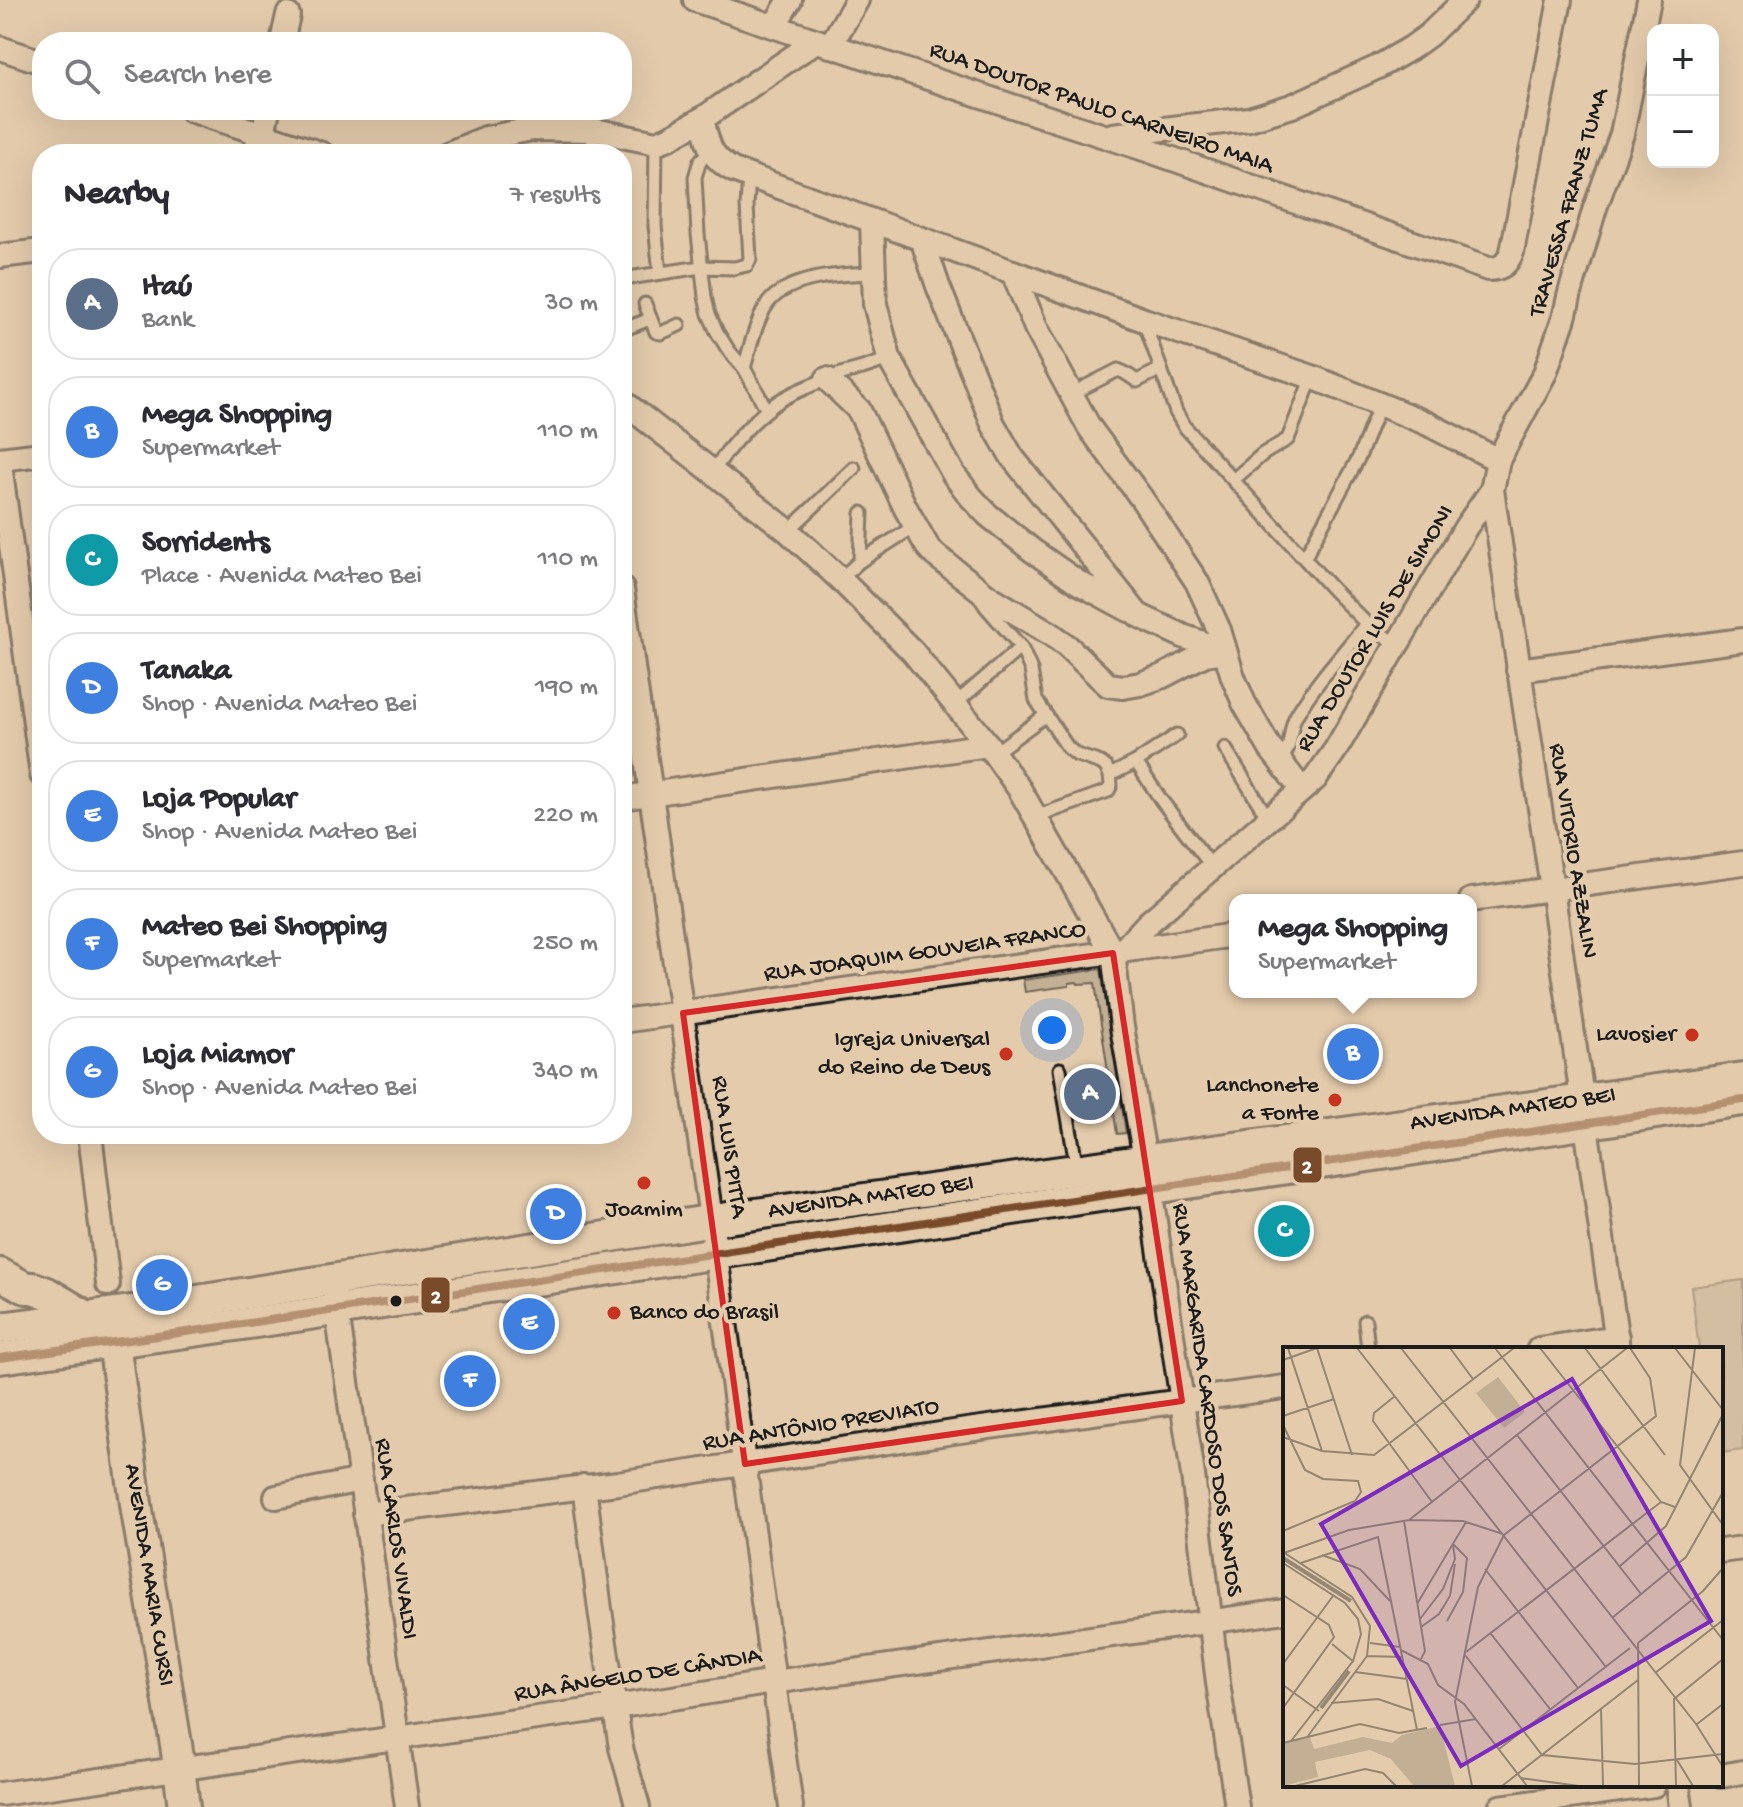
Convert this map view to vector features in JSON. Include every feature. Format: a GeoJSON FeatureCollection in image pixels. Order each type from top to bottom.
{"type":"FeatureCollection","features":[{"type":"Feature","properties":{"kind":"main road","name":"AVENIDA MATEO BEI"},"geometry":{"type":"LineString","coordinates":[[1584,1112],[1743,1078]]}},
{"type":"Feature","properties":{"kind":"main road","name":"AVENIDA MATEO BEI"},"geometry":{"type":"LineString","coordinates":[[0,1358],[716,1252],[1148,1174],[1584,1112],[1743,1100]]}},
{"type":"Feature","properties":{"kind":"main road","name":"AVENIDA MATEO BEI"},"geometry":{"type":"LineString","coordinates":[[0,1328],[712,1221],[1077,1170],[1148,1174]]}},
{"type":"Feature","properties":{"kind":"main road"},"geometry":{"type":"LineString","coordinates":[[13,1281],[39,1289],[114,1343]]}},
{"type":"Feature","properties":{"kind":"main road","name":"AVENIDA MARIA CURSI"},"geometry":{"type":"LineString","coordinates":[[114,1343],[184,1807]]}},
{"type":"Feature","properties":{"kind":"street","name":"RUA DOUTOR PAULO CARNEIRO MAIA"},"geometry":{"type":"LineString","coordinates":[[695,0],[1105,136],[1488,269],[1504,266],[1512,252],[1560,0]]}},
{"type":"Feature","properties":{"kind":"street"},"geometry":{"type":"LineString","coordinates":[[774,26],[790,0]]}},
{"type":"Feature","properties":{"kind":"street"},"geometry":{"type":"LineString","coordinates":[[471,144],[508,132],[532,129],[594,130],[656,143],[702,119],[823,44],[857,0]]}},
{"type":"Feature","properties":{"kind":"street"},"geometry":{"type":"LineString","coordinates":[[1105,136],[1249,119],[1292,106],[1378,67],[1411,48],[1465,0]]}},
{"type":"Feature","properties":{"kind":"street","name":"TRAVESSA FRANZ TUMA"},"geometry":{"type":"LineString","coordinates":[[1545,373],[1595,208],[1622,134],[1649,0]]}},
{"type":"Feature","properties":{"kind":"street"},"geometry":{"type":"LineString","coordinates":[[284,32],[288,15]]}},
{"type":"Feature","properties":{"kind":"street"},"geometry":{"type":"LineString","coordinates":[[0,48],[32,59]]}},
{"type":"Feature","properties":{"kind":"street"},"geometry":{"type":"LineString","coordinates":[[702,119],[710,150],[721,163],[749,176],[1144,320],[1312,377],[1426,423],[1498,460]]}},
{"type":"Feature","properties":{"kind":"street"},"geometry":{"type":"LineString","coordinates":[[210,120],[258,144],[265,120]]}},
{"type":"Feature","properties":{"kind":"street"},"geometry":{"type":"LineString","coordinates":[[872,222],[875,304],[889,358],[954,475],[988,515],[1059,570],[1138,615],[1185,637],[1224,649]]}},
{"type":"Feature","properties":{"kind":"street"},"geometry":{"type":"LineString","coordinates":[[922,239],[1001,439],[1138,615]]}},
{"type":"Feature","properties":{"kind":"street"},"geometry":{"type":"LineString","coordinates":[[0,256],[32,252]]}},
{"type":"Feature","properties":{"kind":"street"},"geometry":{"type":"LineString","coordinates":[[1013,272],[1036,328],[1089,427],[1197,582],[1219,630],[1244,703],[1302,790]]}},
{"type":"Feature","properties":{"kind":"street","name":"RUA VITORIO AZZALIN"},"geometry":{"type":"LineString","coordinates":[[1545,373],[1498,460],[1492,490],[1617,1343]]}},
{"type":"Feature","properties":{"kind":"street"},"geometry":{"type":"LineString","coordinates":[[827,379],[859,410],[915,526],[935,555],[973,585],[1051,634],[1111,686],[1140,684],[1205,654],[1224,649]]}},
{"type":"Feature","properties":{"kind":"street"},"geometry":{"type":"LineString","coordinates":[[632,409],[788,531],[913,652],[1020,790],[1117,952]]}},
{"type":"Feature","properties":{"kind":"street"},"geometry":{"type":"LineString","coordinates":[[32,456],[0,462],[32,648]]}},
{"type":"Feature","properties":{"kind":"street","name":"RUA DOUTOR LUIS DE SIMONI"},"geometry":{"type":"LineString","coordinates":[[1117,952],[1315,779],[1336,749],[1466,527],[1492,490]]}},
{"type":"Feature","properties":{"kind":"street"},"geometry":{"type":"LineString","coordinates":[[1518,670],[1743,640]]}},
{"type":"Feature","properties":{"kind":"street","name":"RUA LUIS PITTA"},"geometry":{"type":"LineString","coordinates":[[632,662],[791,1807]]}},
{"type":"Feature","properties":{"kind":"street"},"geometry":{"type":"LineString","coordinates":[[632,797],[991,749]]}},
{"type":"Feature","properties":{"kind":"street"},"geometry":{"type":"LineString","coordinates":[[1477,899],[1743,863]]}},
{"type":"Feature","properties":{"kind":"street","name":"RUA JOAQUIM GOUVEIA FRANCO"},"geometry":{"type":"LineString","coordinates":[[632,1020],[1229,936]]}},
{"type":"Feature","properties":{"kind":"street","name":"RUA MARGARIDA CARDOSO DOS SANTOS"},"geometry":{"type":"LineString","coordinates":[[1117,952],[1122,1027],[1182,1401],[1237,1807]]}},
{"type":"Feature","properties":{"kind":"street"},"geometry":{"type":"LineString","coordinates":[[91,1144],[108,1284]]}},
{"type":"Feature","properties":{"kind":"street","name":"RUA CARLOS VIVALDI"},"geometry":{"type":"LineString","coordinates":[[332,1279],[407,1807]]}},
{"type":"Feature","properties":{"kind":"street"},"geometry":{"type":"LineString","coordinates":[[1565,1347],[1617,1343]]}},
{"type":"Feature","properties":{"kind":"street","name":"RUA ANTÔNIO PREVIATO"},"geometry":{"type":"LineString","coordinates":[[365,1514],[618,1483],[982,1428],[1283,1387]]}},
{"type":"Feature","properties":{"kind":"street"},"geometry":{"type":"LineString","coordinates":[[276,1497],[361,1480]]}},
{"type":"Feature","properties":{"kind":"street"},"geometry":{"type":"LineString","coordinates":[[584,1486],[621,1748],[638,1807]]}},
{"type":"Feature","properties":{"kind":"street"},"geometry":{"type":"LineString","coordinates":[[1723,1551],[1743,1548]]}},
{"type":"Feature","properties":{"kind":"street","name":"RUA ÂNGELO DE CÂNDIA"},"geometry":{"type":"LineString","coordinates":[[0,1794],[1283,1611]]}},
{"type":"Feature","properties":{"kind":"street"},"geometry":{"type":"LineString","coordinates":[[1723,1776],[1743,1772]]}},
{"type":"Feature","properties":{"kind":"street"},"geometry":{"type":"LineString","coordinates":[[1500,1807],[1640,1787]]}},
{"type":"Feature","properties":{"kind":"street"},"geometry":{"type":"LineString","coordinates":[[1678,1787],[1681,1807]]}},
{"type":"Feature","properties":{"kind":"lane"},"geometry":{"type":"LineString","coordinates":[[592,144],[594,130]]}},
{"type":"Feature","properties":{"kind":"lane"},"geometry":{"type":"LineString","coordinates":[[656,143],[655,226],[660,273]]}},
{"type":"Feature","properties":{"kind":"lane"},"geometry":{"type":"LineString","coordinates":[[710,150],[700,161],[695,177],[705,297],[713,323],[729,351],[744,368],[767,410]]}},
{"type":"Feature","properties":{"kind":"lane"},"geometry":{"type":"LineString","coordinates":[[632,277],[701,267],[734,268],[749,262],[749,176]]}},
{"type":"Feature","properties":{"kind":"lane"},"geometry":{"type":"LineString","coordinates":[[744,368],[764,310],[778,294],[807,281],[833,275],[874,273]]}},
{"type":"Feature","properties":{"kind":"lane"},"geometry":{"type":"LineString","coordinates":[[645,304],[658,333],[679,325]]}},
{"type":"Feature","properties":{"kind":"lane"},"geometry":{"type":"LineString","coordinates":[[632,326],[650,319]]}},
{"type":"Feature","properties":{"kind":"lane"},"geometry":{"type":"LineString","coordinates":[[1144,320],[1176,412],[1184,426],[1333,590],[1367,623],[1397,645]]}},
{"type":"Feature","properties":{"kind":"lane"},"geometry":{"type":"LineString","coordinates":[[713,472],[767,410],[788,396],[889,358]]}},
{"type":"Feature","properties":{"kind":"lane"},"geometry":{"type":"LineString","coordinates":[[1071,394],[1118,370],[1137,381],[1161,369]]}},
{"type":"Feature","properties":{"kind":"lane"},"geometry":{"type":"LineString","coordinates":[[1233,480],[1263,454],[1288,439],[1312,377]]}},
{"type":"Feature","properties":{"kind":"lane"},"geometry":{"type":"LineString","coordinates":[[1305,557],[1359,457],[1380,404]]}},
{"type":"Feature","properties":{"kind":"lane"},"geometry":{"type":"LineString","coordinates":[[788,531],[854,468]]}},
{"type":"Feature","properties":{"kind":"lane"},"geometry":{"type":"LineString","coordinates":[[860,561],[862,513]]}},
{"type":"Feature","properties":{"kind":"lane"},"geometry":{"type":"LineString","coordinates":[[840,579],[860,561],[915,526]]}},
{"type":"Feature","properties":{"kind":"lane"},"geometry":{"type":"LineString","coordinates":[[973,585],[986,607],[1021,647],[1031,670],[1036,700],[1068,748],[1077,755],[1101,763],[1110,775],[1108,791],[1035,817]]}},
{"type":"Feature","properties":{"kind":"lane"},"geometry":{"type":"LineString","coordinates":[[1280,761],[1289,750],[1298,713],[1367,623]]}},
{"type":"Feature","properties":{"kind":"lane"},"geometry":{"type":"LineString","coordinates":[[955,704],[1021,647]]}},
{"type":"Feature","properties":{"kind":"lane"},"geometry":{"type":"LineString","coordinates":[[991,749],[1046,715]]}},
{"type":"Feature","properties":{"kind":"lane"},"geometry":{"type":"LineString","coordinates":[[1110,775],[1177,735]]}},
{"type":"Feature","properties":{"kind":"lane"},"geometry":{"type":"LineString","coordinates":[[1225,748],[1269,820]]}},
{"type":"Feature","properties":{"kind":"lane"},"geometry":{"type":"LineString","coordinates":[[1136,762],[1214,868]]}},
{"type":"Feature","properties":{"kind":"lane"},"geometry":{"type":"LineString","coordinates":[[1060,1069],[1077,1170]]}},
{"type":"Feature","properties":{"kind":"lane"},"geometry":{"type":"LineString","coordinates":[[1365,1321],[1368,1347]]}},
{"type":"Feature","properties":{"kind":"highlighted area"},"geometry":{"type":"Polygon","coordinates":[[[1113,953],[1182,1401],[745,1464],[683,1013],[1113,953]]]}},
{"type":"Feature","properties":{"kind":"shaded area"},"geometry":{"type":"Polygon","coordinates":[[[1101,969],[1126,1133],[1117,1134],[1095,983],[1069,983],[1069,986],[1025,992],[1023,980],[1101,969]]]}},
{"type":"Feature","properties":{"kind":"shaded area"},"geometry":{"type":"Polygon","coordinates":[[[1743,1280],[1743,1450],[1723,1453],[1723,1347],[1699,1347],[1691,1287],[1743,1280]]]}},
{"type":"Feature","properties":{"kind":"transit line","name":"2"},"geometry":{"type":"LineString","coordinates":[[0,1358],[1743,1100]]}},
{"type":"Feature","properties":{"kind":"place","name":"Lavosier"},"geometry":{"type":"Point","coordinates":[1692,1035]}},
{"type":"Feature","properties":{"kind":"place","name":"Igreja Universal do Reino de Deus"},"geometry":{"type":"Point","coordinates":[1006,1054]}},
{"type":"Feature","properties":{"kind":"place","name":"Mega Shopping"},"geometry":{"type":"Point","coordinates":[1353,1054]}},
{"type":"Feature","properties":{"kind":"place","name":"Itaú"},"geometry":{"type":"Point","coordinates":[1090,1094]}},
{"type":"Feature","properties":{"kind":"place","name":"Lanchonete a Fonte"},"geometry":{"type":"Point","coordinates":[1335,1100]}},
{"type":"Feature","properties":{"kind":"place","name":"Joamim"},"geometry":{"type":"Point","coordinates":[644,1183]}},
{"type":"Feature","properties":{"kind":"place","name":"Tanaka"},"geometry":{"type":"Point","coordinates":[556,1214]}},
{"type":"Feature","properties":{"kind":"place","name":"Sorridents"},"geometry":{"type":"Point","coordinates":[1284,1231]}},
{"type":"Feature","properties":{"kind":"place","name":"Loja Miamor"},"geometry":{"type":"Point","coordinates":[162,1285]}},
{"type":"Feature","properties":{"kind":"place","name":"Banco do Brasil"},"geometry":{"type":"Point","coordinates":[614,1313]}},
{"type":"Feature","properties":{"kind":"place","name":"Loja Popular"},"geometry":{"type":"Point","coordinates":[529,1324]}},
{"type":"Feature","properties":{"kind":"place","name":"Mateo Bei Shopping"},"geometry":{"type":"Point","coordinates":[470,1381]}}]}
